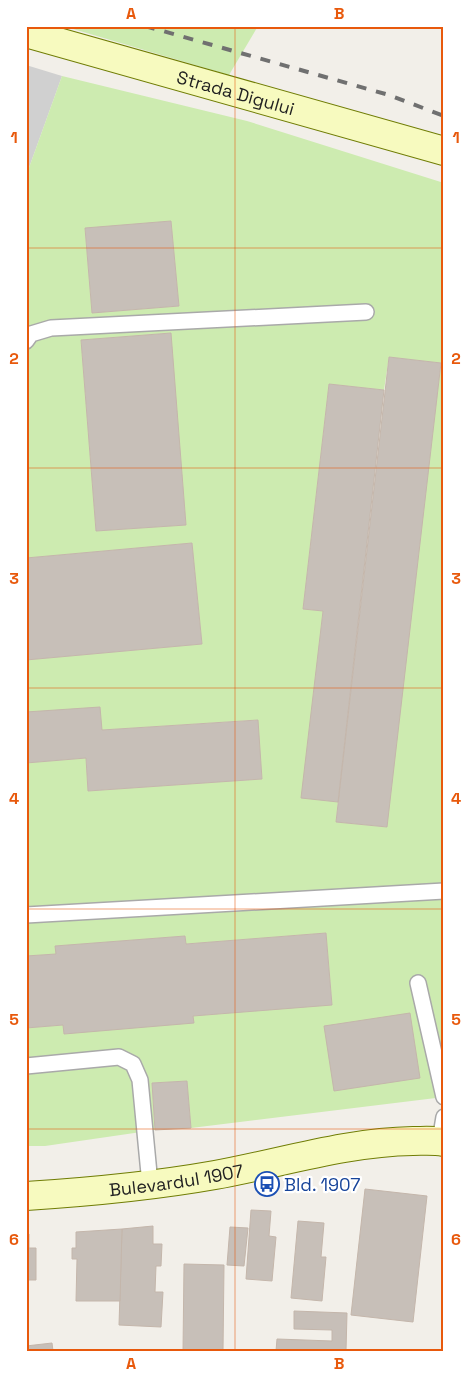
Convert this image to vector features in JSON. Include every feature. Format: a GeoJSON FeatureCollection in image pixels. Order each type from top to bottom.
{"type":"FeatureCollection","features":[{"type":"Feature","properties":{"kind":"street","name":"Strada Digului"},"geometry":{"type":"LineString","coordinates":[[26,33],[444,150]]}},
{"type":"Feature","properties":{"kind":"street","name":"Bulevardul 1907"},"geometry":{"type":"LineString","coordinates":[[26,1196],[91,1192],[215,1175],[345,1148],[442,1133]]}},
{"type":"Feature","properties":{"kind":"lane"},"geometry":{"type":"LineString","coordinates":[[26,341],[31,334],[50,328],[366,312]]}},
{"type":"Feature","properties":{"kind":"lane"},"geometry":{"type":"LineString","coordinates":[[26,915],[444,891]]}},
{"type":"Feature","properties":{"kind":"lane"},"geometry":{"type":"LineString","coordinates":[[418,983],[444,1097]]}},
{"type":"Feature","properties":{"kind":"lane"},"geometry":{"type":"LineString","coordinates":[[26,1066],[119,1057],[133,1064],[140,1080],[150,1184]]}},
{"type":"Feature","properties":{"kind":"shaded area"},"geometry":{"type":"Polygon","coordinates":[[[26,65],[62,76],[26,176],[26,65]]]}},
{"type":"Feature","properties":{"kind":"green space"},"geometry":{"type":"Polygon","coordinates":[[[63,26],[258,26],[229,75],[63,26]]]}},
{"type":"Feature","properties":{"kind":"green space"},"geometry":{"type":"Polygon","coordinates":[[[62,76],[247,121],[444,183],[444,1097],[191,1128],[187,1081],[152,1083],[155,1130],[45,1146],[26,1146],[26,1028],[63,1025],[64,1034],[193,1016],[332,1004],[326,933],[186,944],[185,936],[56,946],[56,954],[26,956],[26,763],[86,758],[88,791],[262,779],[257,720],[102,730],[26,712],[26,660],[202,644],[192,543],[26,558],[26,176],[62,76]],[[171,221],[85,229],[92,313],[179,306],[171,221]],[[170,333],[81,340],[96,531],[186,525],[170,333]],[[389,357],[384,390],[329,384],[303,609],[323,611],[302,797],[338,802],[336,822],[386,827],[441,363],[389,357]]]}},
{"type":"Feature","properties":{"kind":"building"},"geometry":{"type":"Polygon","coordinates":[[[171,221],[179,306],[92,313],[85,228],[171,221]]]}},
{"type":"Feature","properties":{"kind":"building"},"geometry":{"type":"Polygon","coordinates":[[[171,333],[186,525],[96,531],[81,340],[171,333]]]}},
{"type":"Feature","properties":{"kind":"building"},"geometry":{"type":"Polygon","coordinates":[[[389,357],[441,363],[387,827],[336,822],[389,357]]]}},
{"type":"Feature","properties":{"kind":"building"},"geometry":{"type":"Polygon","coordinates":[[[329,384],[384,390],[338,802],[301,798],[323,611],[303,609],[329,384]]]}},
{"type":"Feature","properties":{"kind":"building"},"geometry":{"type":"Polygon","coordinates":[[[192,543],[202,644],[26,660],[26,558],[192,543]]]}},
{"type":"Feature","properties":{"kind":"building"},"geometry":{"type":"Polygon","coordinates":[[[100,707],[102,730],[258,720],[262,779],[88,791],[86,758],[26,763],[26,712],[100,707]]]}},
{"type":"Feature","properties":{"kind":"building"},"geometry":{"type":"Polygon","coordinates":[[[326,933],[332,1005],[193,1016],[194,1023],[64,1034],[63,1025],[26,1028],[26,956],[56,954],[55,946],[185,936],[186,944],[326,933]]]}},
{"type":"Feature","properties":{"kind":"building"},"geometry":{"type":"Polygon","coordinates":[[[410,1013],[420,1078],[334,1091],[324,1026],[410,1013]]]}},
{"type":"Feature","properties":{"kind":"building"},"geometry":{"type":"Polygon","coordinates":[[[187,1081],[191,1128],[155,1130],[152,1083],[187,1081]]]}},
{"type":"Feature","properties":{"kind":"building"},"geometry":{"type":"Polygon","coordinates":[[[365,1189],[427,1196],[413,1322],[351,1315],[365,1189]]]}},
{"type":"Feature","properties":{"kind":"building"},"geometry":{"type":"Polygon","coordinates":[[[251,1210],[271,1211],[269,1236],[276,1237],[272,1281],[246,1279],[251,1210]]]}},
{"type":"Feature","properties":{"kind":"building"},"geometry":{"type":"Polygon","coordinates":[[[298,1221],[324,1223],[321,1257],[326,1257],[322,1301],[291,1298],[298,1221]]]}},
{"type":"Feature","properties":{"kind":"building"},"geometry":{"type":"Polygon","coordinates":[[[153,1226],[153,1244],[162,1244],[161,1266],[156,1266],[155,1292],[163,1292],[161,1327],[119,1325],[122,1229],[153,1226]]]}},
{"type":"Feature","properties":{"kind":"building"},"geometry":{"type":"Polygon","coordinates":[[[230,1227],[248,1228],[244,1266],[227,1265],[230,1227]]]}},
{"type":"Feature","properties":{"kind":"building"},"geometry":{"type":"Polygon","coordinates":[[[122,1229],[120,1301],[76,1301],[77,1259],[72,1259],[72,1248],[76,1248],[76,1232],[122,1229]]]}},
{"type":"Feature","properties":{"kind":"building"},"geometry":{"type":"Polygon","coordinates":[[[29,1234],[29,1248],[36,1248],[36,1280],[26,1280],[26,1235],[29,1234]]]}},
{"type":"Feature","properties":{"kind":"building"},"geometry":{"type":"Polygon","coordinates":[[[184,1264],[224,1265],[223,1351],[183,1351],[184,1264]]]}},
{"type":"Feature","properties":{"kind":"building"},"geometry":{"type":"Polygon","coordinates":[[[294,1311],[347,1313],[346,1351],[276,1351],[277,1339],[332,1341],[332,1330],[294,1329],[294,1311]]]}},
{"type":"Feature","properties":{"kind":"building"},"geometry":{"type":"Polygon","coordinates":[[[52,1343],[53,1351],[26,1351],[26,1346],[52,1343]]]}},
{"type":"Feature","properties":{"kind":"railway"},"geometry":{"type":"LineString","coordinates":[[145,26],[389,95],[444,116]]}},
{"type":"Feature","properties":{"kind":"place","name":"Bld. 1907"},"geometry":{"type":"Point","coordinates":[267,1184]}}]}
